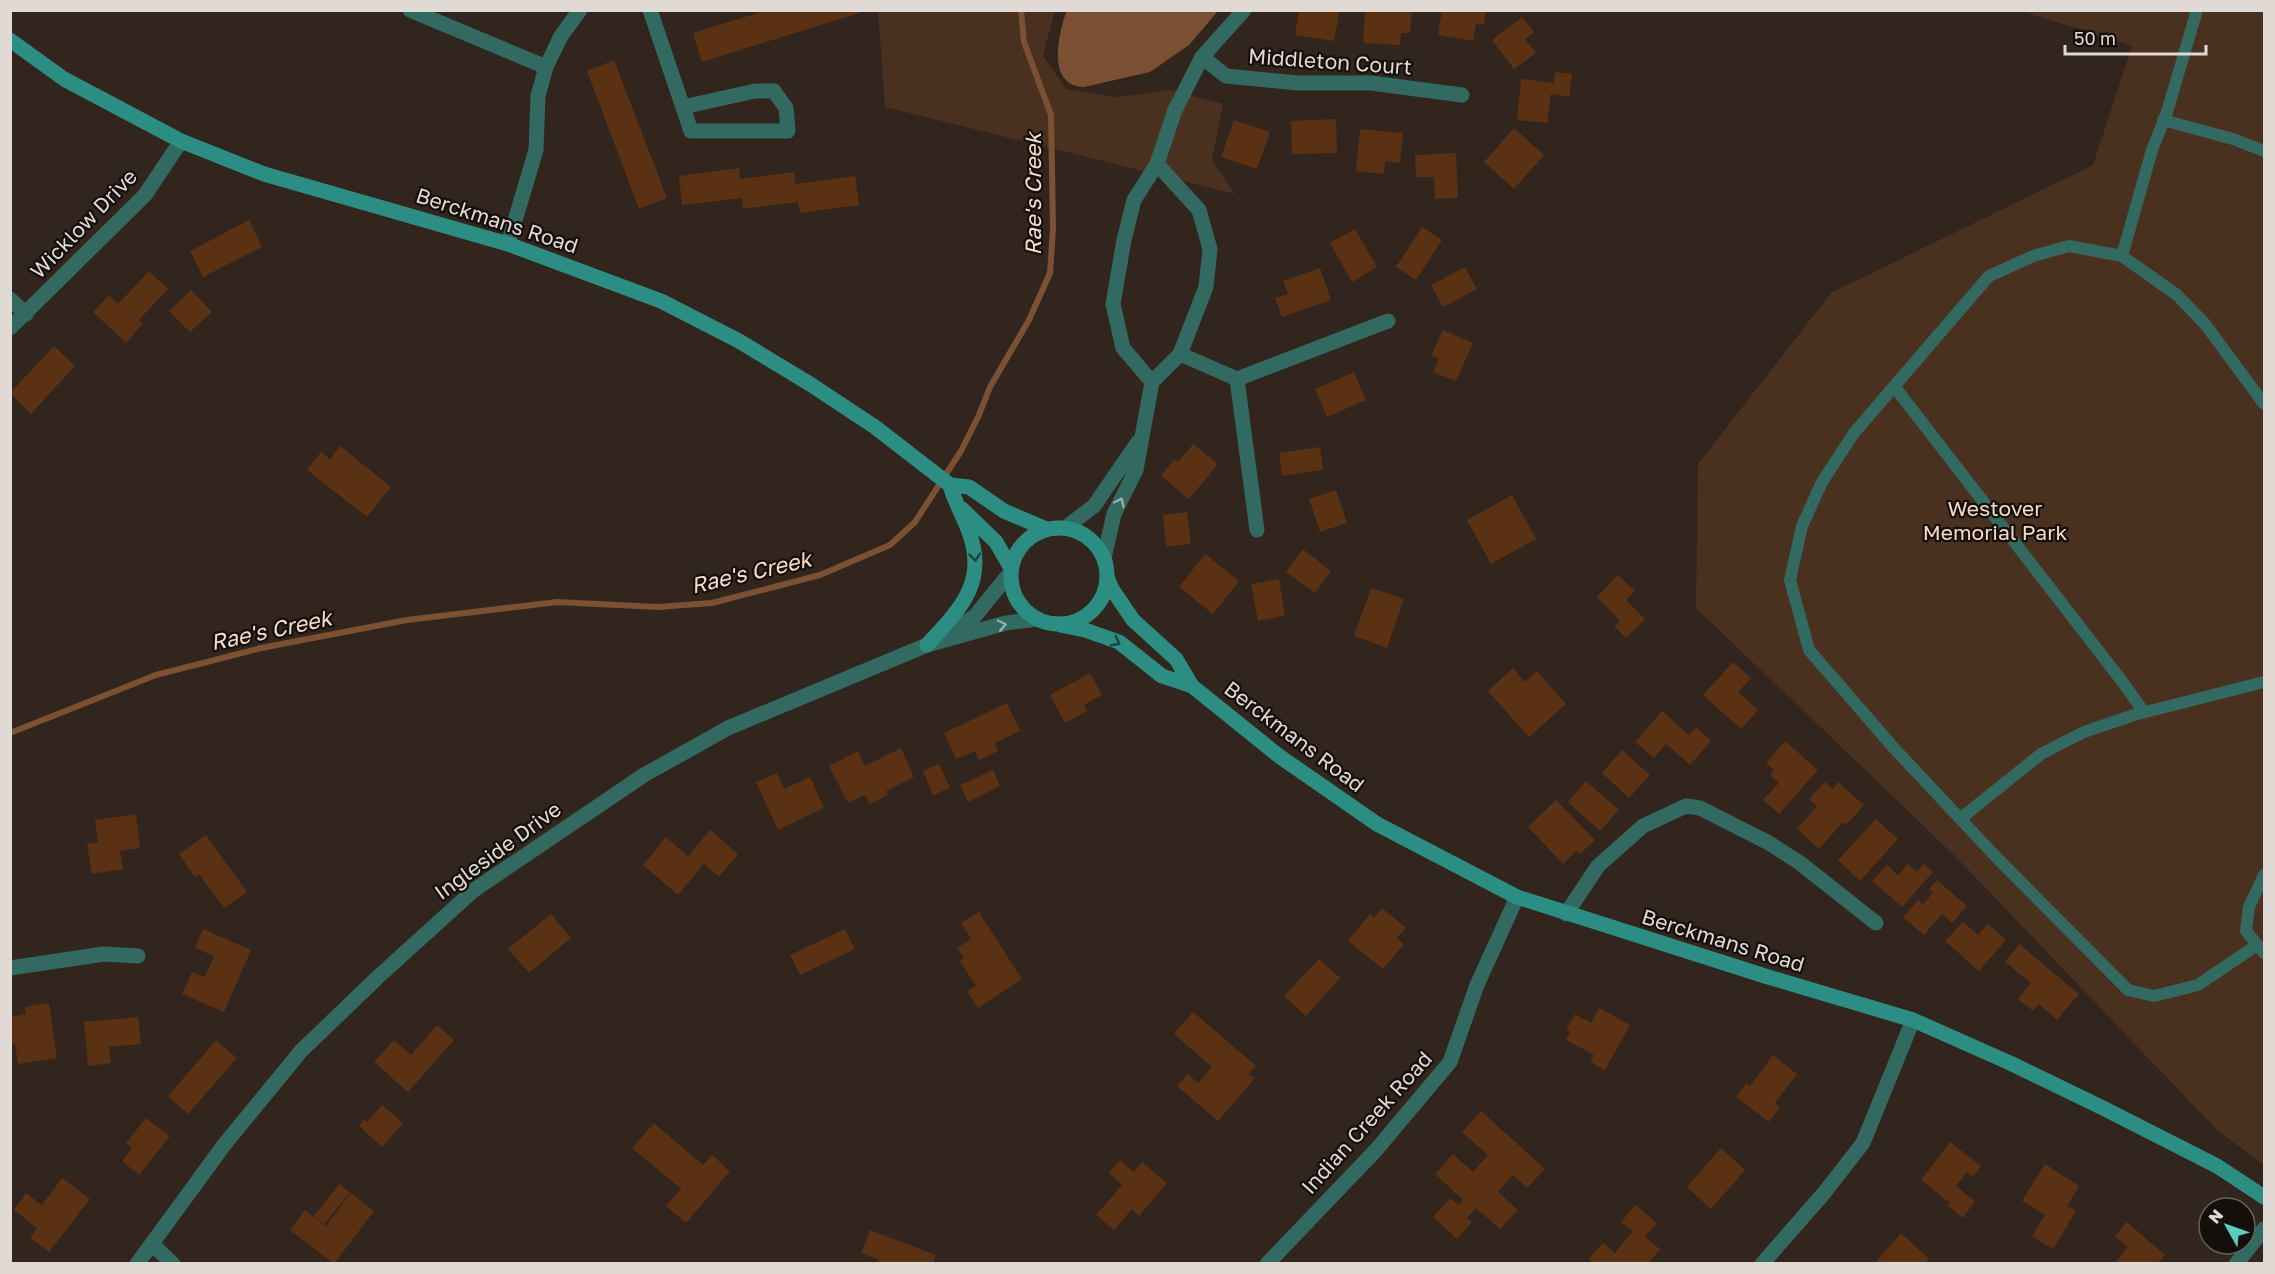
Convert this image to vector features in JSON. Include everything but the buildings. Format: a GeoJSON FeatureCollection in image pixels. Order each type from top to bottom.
{"type":"FeatureCollection","features":[{"type":"Feature","properties":{"kind":"main road","name":"Berckmans Road"},"geometry":{"type":"LineString","coordinates":[[10,40],[64,79],[181,141],[264,174],[508,244],[661,301],[739,341],[875,427],[950,484],[969,487],[1004,511],[1046,529]]}},
{"type":"Feature","properties":{"kind":"main road"},"geometry":{"type":"LineString","coordinates":[[927,645],[958,612],[967,598],[976,568],[975,549],[955,503],[950,484]]}},
{"type":"Feature","properties":{"kind":"main road"},"geometry":{"type":"LineString","coordinates":[[955,503],[996,542],[1011,571]]}},
{"type":"Feature","properties":{"kind":"main road"},"geometry":{"type":"LineString","coordinates":[[1065,528],[1085,534],[1096,544],[1104,558],[1107,577],[1106,588],[1099,603],[1089,614],[1075,622],[1060,625],[1031,616],[1019,605],[1012,590],[1011,571],[1014,557],[1023,543],[1036,532],[1065,528]]}},
{"type":"Feature","properties":{"kind":"main road","name":"Berckmans Road"},"geometry":{"type":"LineString","coordinates":[[1107,577],[1112,589],[1133,620],[1176,659],[1192,686]]}},
{"type":"Feature","properties":{"kind":"main road","name":"Berckmans Road"},"geometry":{"type":"LineString","coordinates":[[1060,625],[1085,630],[1119,642],[1162,676],[1192,686],[1279,756],[1377,824],[1517,897],[1913,1020],[2102,1107],[2217,1166],[2265,1197]]}},
{"type":"Feature","properties":{"kind":"street"},"geometry":{"type":"LineString","coordinates":[[410,10],[546,67]]}},
{"type":"Feature","properties":{"kind":"street"},"geometry":{"type":"LineString","coordinates":[[508,244],[536,150],[538,96],[546,67],[561,36],[580,10]]}},
{"type":"Feature","properties":{"kind":"street"},"geometry":{"type":"LineString","coordinates":[[650,10],[691,131],[788,130],[786,108],[774,91],[755,91],[683,107]]}},
{"type":"Feature","properties":{"kind":"street"},"geometry":{"type":"LineString","coordinates":[[1152,382],[1123,348],[1113,304],[1124,240],[1134,200],[1157,164],[1175,110],[1202,57],[1244,10]]}},
{"type":"Feature","properties":{"kind":"street","name":"Middleton Court"},"geometry":{"type":"LineString","coordinates":[[1202,57],[1226,76],[1297,83],[1371,83],[1462,95]]}},
{"type":"Feature","properties":{"kind":"street","name":"Wicklow Drive"},"geometry":{"type":"LineString","coordinates":[[10,328],[145,195],[181,141]]}},
{"type":"Feature","properties":{"kind":"street"},"geometry":{"type":"LineString","coordinates":[[1104,558],[1114,514],[1136,470],[1152,382],[1180,354],[1206,287],[1210,249],[1199,210],[1157,164]]}},
{"type":"Feature","properties":{"kind":"street"},"geometry":{"type":"LineString","coordinates":[[10,299],[26,314]]}},
{"type":"Feature","properties":{"kind":"street"},"geometry":{"type":"LineString","coordinates":[[1180,354],[1237,379],[1388,321]]}},
{"type":"Feature","properties":{"kind":"street"},"geometry":{"type":"LineString","coordinates":[[1237,379],[1257,530]]}},
{"type":"Feature","properties":{"kind":"street"},"geometry":{"type":"LineString","coordinates":[[1065,528],[1094,506],[1140,440]]}},
{"type":"Feature","properties":{"kind":"street","name":"Ingleside Drive"},"geometry":{"type":"LineString","coordinates":[[927,645],[975,616],[1011,571]]}},
{"type":"Feature","properties":{"kind":"street","name":"Ingleside Drive"},"geometry":{"type":"LineString","coordinates":[[137,1263],[153,1245],[224,1146],[301,1051],[474,890],[644,775],[728,728],[927,645],[1006,623],[1038,619]]}},
{"type":"Feature","properties":{"kind":"street"},"geometry":{"type":"LineString","coordinates":[[1566,914],[1598,866],[1643,826],[1686,806],[1700,808],[1714,814],[1768,843],[1800,863],[1876,923]]}},
{"type":"Feature","properties":{"kind":"street","name":"Indian Creek Road"},"geometry":{"type":"LineString","coordinates":[[1267,1263],[1376,1150],[1450,1062],[1477,986],[1517,897]]}},
{"type":"Feature","properties":{"kind":"street"},"geometry":{"type":"LineString","coordinates":[[10,968],[104,954],[138,956]]}},
{"type":"Feature","properties":{"kind":"street"},"geometry":{"type":"LineString","coordinates":[[1762,1263],[1824,1193],[1863,1143],[1913,1020]]}},
{"type":"Feature","properties":{"kind":"street"},"geometry":{"type":"LineString","coordinates":[[2236,1263],[2265,1229]]}},
{"type":"Feature","properties":{"kind":"street"},"geometry":{"type":"LineString","coordinates":[[153,1245],[173,1263]]}},
{"type":"Feature","properties":{"kind":"lane"},"geometry":{"type":"LineString","coordinates":[[2122,256],[2152,150],[2197,10]]}},
{"type":"Feature","properties":{"kind":"lane"},"geometry":{"type":"LineString","coordinates":[[2163,120],[2265,151]]}},
{"type":"Feature","properties":{"kind":"lane"},"geometry":{"type":"LineString","coordinates":[[2265,404],[2198,317],[2177,295],[2122,256],[2069,246],[2033,256],[1989,276],[1854,433],[1822,482],[1802,526],[1790,580],[1809,650],[1893,747],[1960,819],[2128,990],[2154,996],[2198,985],[2261,949],[2246,931],[2249,907],[2265,875]]}},
{"type":"Feature","properties":{"kind":"lane"},"geometry":{"type":"LineString","coordinates":[[1894,386],[2144,712]]}},
{"type":"Feature","properties":{"kind":"lane"},"geometry":{"type":"LineString","coordinates":[[1960,819],[2042,754],[2084,732],[2144,712],[2265,682]]}},
{"type":"Feature","properties":{"kind":"green space"},"geometry":{"type":"Polygon","coordinates":[[[878,11],[1055,11],[1043,56],[1066,89],[1117,97],[1170,90],[1223,104],[1212,159],[1235,194],[885,107],[878,11]]]}},
{"type":"Feature","properties":{"kind":"green space","name":"Westover Memorial Park"},"geometry":{"type":"Polygon","coordinates":[[[2021,11],[2264,11],[2264,1165],[2217,1130],[1955,856],[1696,608],[1698,464],[1831,293],[2093,165],[2132,46],[2021,11]]]}},
{"type":"Feature","properties":{"kind":"shaded area"},"geometry":{"type":"Polygon","coordinates":[[[1067,10],[1218,11],[1189,45],[1150,72],[1084,87],[1072,84],[1064,78],[1060,69],[1058,45],[1067,10]]]}},
{"type":"Feature","properties":{"kind":"waterway","name":"Rae's Creek"},"geometry":{"type":"LineString","coordinates":[[10,733],[156,675],[261,648],[407,620],[557,602],[658,607],[712,603],[820,575],[890,545],[915,522],[961,451],[990,387],[1029,320],[1050,273],[1053,228],[1051,115],[1024,42],[1021,10]]}}]}
